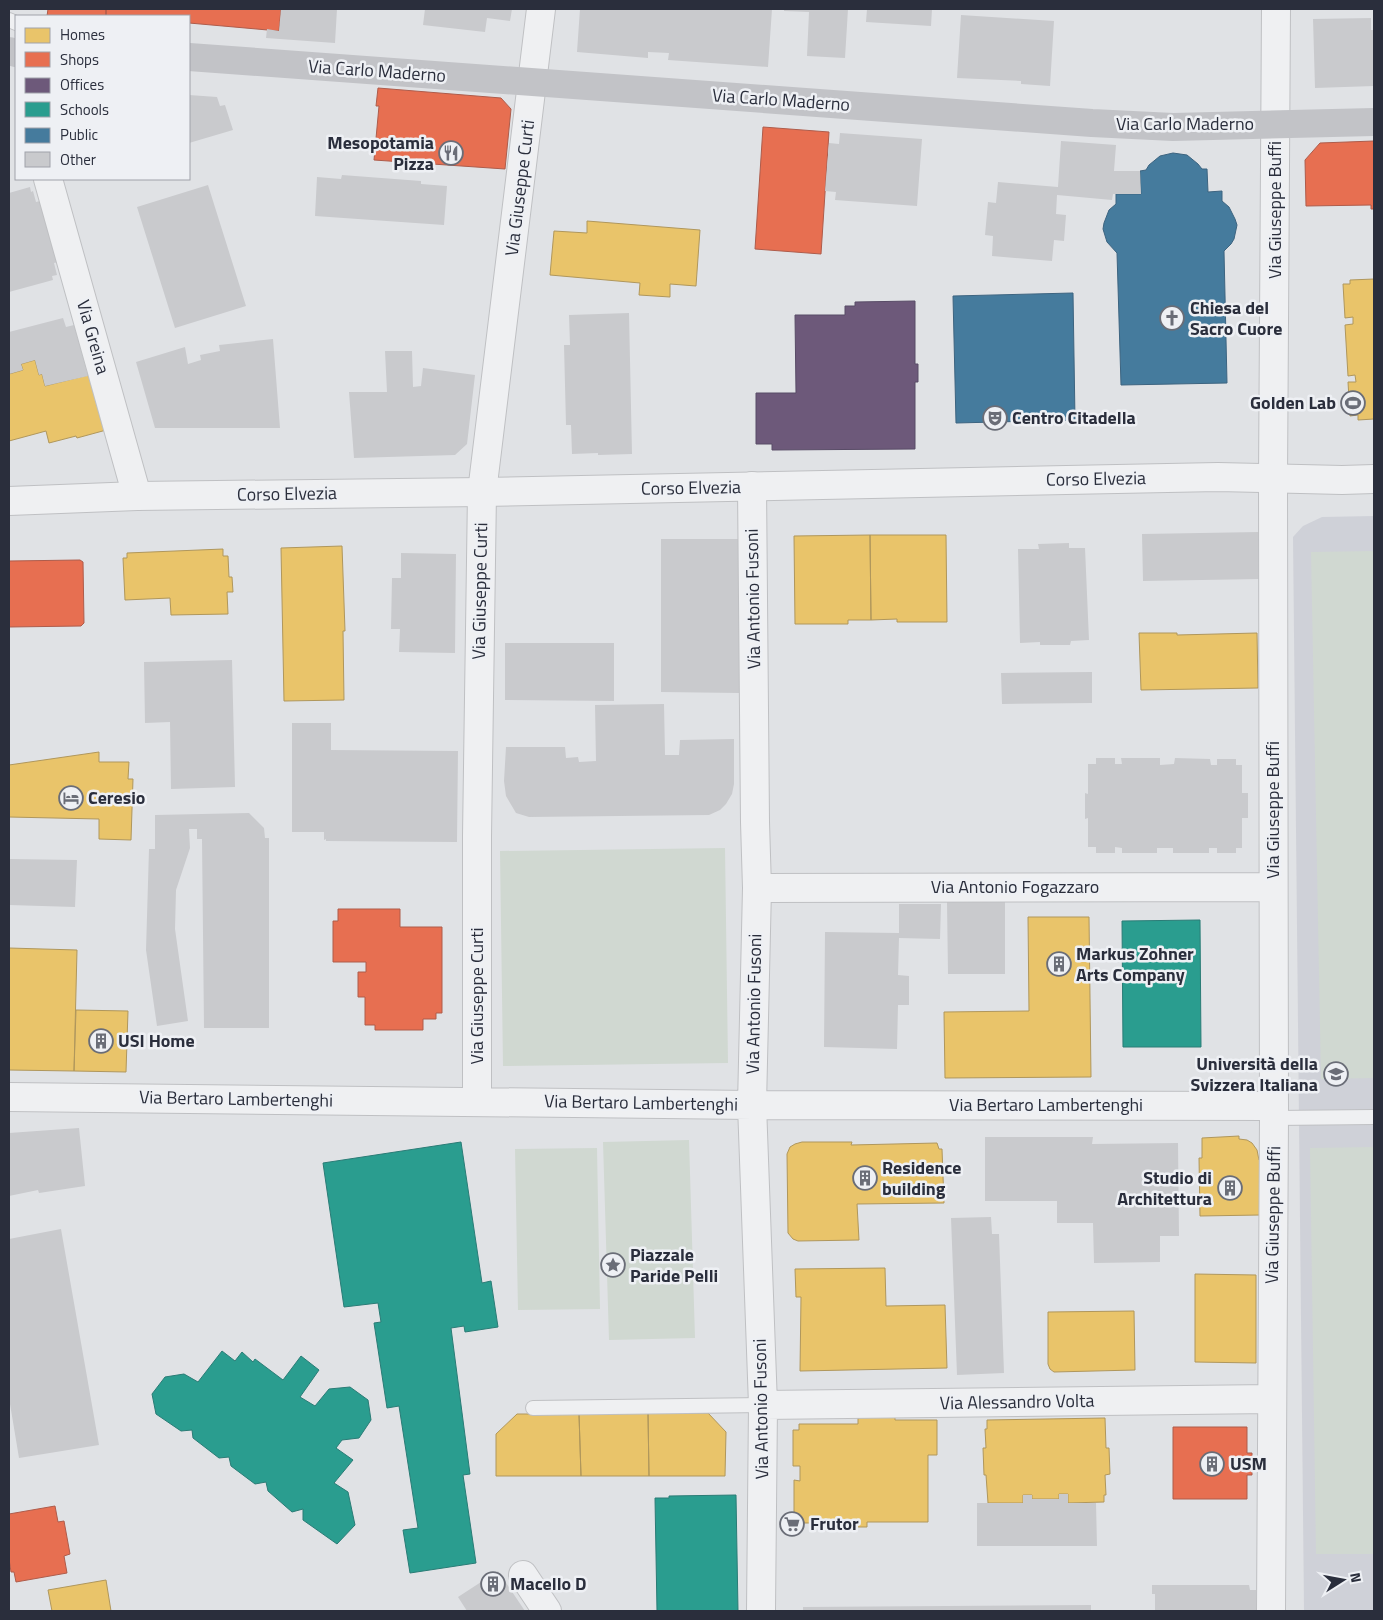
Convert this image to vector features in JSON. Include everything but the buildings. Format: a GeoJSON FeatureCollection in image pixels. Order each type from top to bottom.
{"type":"FeatureCollection","features":[{"type":"Feature","properties":{"kind":"main road","name":"Via Carlo Maderno"},"geometry":{"type":"LineString","coordinates":[[190,57],[1100,124],[1174,127],[1374,122]]}},
{"type":"Feature","properties":{"kind":"street","name":"Via Giuseppe Curti"},"geometry":{"type":"LineString","coordinates":[[477,1102],[477,836],[482,492],[541,9]]}},
{"type":"Feature","properties":{"kind":"street","name":"Via Giuseppe Buffi"},"geometry":{"type":"LineString","coordinates":[[1271,1611],[1274,1112],[1273,478],[1276,9]]}},
{"type":"Feature","properties":{"kind":"street","name":"Via Greina"},"geometry":{"type":"LineString","coordinates":[[48,180],[137,496]]}},
{"type":"Feature","properties":{"kind":"street","name":"Corso Elvezia"},"geometry":{"type":"LineString","coordinates":[[9,501],[137,496],[482,492],[1218,477],[1374,479]]}},
{"type":"Feature","properties":{"kind":"street","name":"Via Antonio Fusoni"},"geometry":{"type":"LineString","coordinates":[[752,486],[757,888],[752,1104],[763,1405],[761,1611]]}},
{"type":"Feature","properties":{"kind":"street","name":"Via Antonio Fogazzaro"},"geometry":{"type":"LineString","coordinates":[[757,888],[1273,887]]}},
{"type":"Feature","properties":{"kind":"street","name":"Via Bertaro Lambertenghi"},"geometry":{"type":"LineString","coordinates":[[9,1097],[752,1104],[1274,1112]]}},
{"type":"Feature","properties":{"kind":"street","name":"Via Alessandro Volta"},"geometry":{"type":"LineString","coordinates":[[763,1405],[1271,1399]]}},
{"type":"Feature","properties":{"kind":"street"},"geometry":{"type":"LineString","coordinates":[[523,1575],[547,1611]]}},
{"type":"Feature","properties":{"kind":"lane"},"geometry":{"type":"LineString","coordinates":[[1274,1112],[1374,1117]]}},
{"type":"Feature","properties":{"kind":"lane"},"geometry":{"type":"LineString","coordinates":[[533,1408],[763,1405]]}},
{"type":"Feature","properties":{"kind":"shaded area","name":"Università della Svizzera Italiana"},"geometry":{"type":"Polygon","coordinates":[[[1374,516],[1374,1611],[1304,1611],[1293,537],[1303,526],[1322,517],[1374,516]]]}},
{"type":"Feature","properties":{"kind":"shaded area"},"geometry":{"type":"Polygon","coordinates":[[[1374,551],[1374,1078],[1321,1079],[1311,552],[1374,551]]]}},
{"type":"Feature","properties":{"kind":"shaded area"},"geometry":{"type":"Polygon","coordinates":[[[725,848],[728,1063],[503,1066],[500,851],[725,848]]]}},
{"type":"Feature","properties":{"kind":"shaded area"},"geometry":{"type":"Polygon","coordinates":[[[689,1140],[695,1338],[609,1340],[603,1142],[689,1140]]]}},
{"type":"Feature","properties":{"kind":"shaded area"},"geometry":{"type":"Polygon","coordinates":[[[1374,1147],[1374,1554],[1316,1554],[1310,1148],[1374,1147]]]}},
{"type":"Feature","properties":{"kind":"shaded area"},"geometry":{"type":"Polygon","coordinates":[[[597,1148],[600,1309],[518,1310],[515,1149],[597,1148]]]}},
{"type":"Feature","properties":{"kind":"place","name":"Mesopotamia Pizza"},"geometry":{"type":"Point","coordinates":[451,153]}},
{"type":"Feature","properties":{"kind":"place","name":"Chiesa del Sacro Cuore"},"geometry":{"type":"Point","coordinates":[1172,318]}},
{"type":"Feature","properties":{"kind":"place","name":"Golden Lab"},"geometry":{"type":"Point","coordinates":[1353,403]}},
{"type":"Feature","properties":{"kind":"place","name":"Centro Citadella"},"geometry":{"type":"Point","coordinates":[995,418]}},
{"type":"Feature","properties":{"kind":"place","name":"Ceresio"},"geometry":{"type":"Point","coordinates":[71,798]}},
{"type":"Feature","properties":{"kind":"place","name":"Markus Zohner Arts Company"},"geometry":{"type":"Point","coordinates":[1059,964]}},
{"type":"Feature","properties":{"kind":"place","name":"USI Home"},"geometry":{"type":"Point","coordinates":[101,1041]}},
{"type":"Feature","properties":{"kind":"place","name":"Università della Svizzera Italiana"},"geometry":{"type":"Point","coordinates":[1336,1074]}},
{"type":"Feature","properties":{"kind":"place","name":"Residence building"},"geometry":{"type":"Point","coordinates":[865,1178]}},
{"type":"Feature","properties":{"kind":"place","name":"Studio di Architettura"},"geometry":{"type":"Point","coordinates":[1230,1188]}},
{"type":"Feature","properties":{"kind":"place","name":"Piazzale Paride Pelli"},"geometry":{"type":"Point","coordinates":[613,1265]}},
{"type":"Feature","properties":{"kind":"place","name":"USM"},"geometry":{"type":"Point","coordinates":[1212,1464]}},
{"type":"Feature","properties":{"kind":"place","name":"Frutor"},"geometry":{"type":"Point","coordinates":[792,1524]}},
{"type":"Feature","properties":{"kind":"place","name":"Macello D"},"geometry":{"type":"Point","coordinates":[493,1584]}}]}
